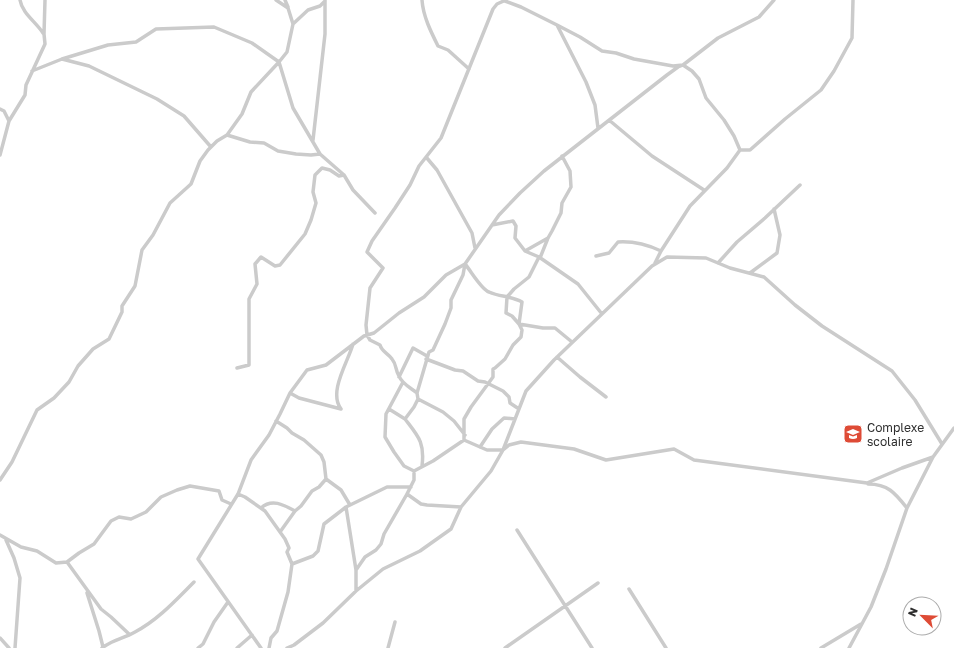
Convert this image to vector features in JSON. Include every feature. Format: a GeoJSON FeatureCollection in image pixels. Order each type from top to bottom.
{"type":"FeatureCollection","features":[{"type":"Feature","properties":{"kind":"street"},"geometry":{"type":"LineString","coordinates":[[20,0],[28,16],[44,34]]}},
{"type":"Feature","properties":{"kind":"street"},"geometry":{"type":"LineString","coordinates":[[0,155],[9,121],[25,95],[26,85],[45,44],[44,34],[46,0]]}},
{"type":"Feature","properties":{"kind":"street"},"geometry":{"type":"LineString","coordinates":[[276,0],[288,8]]}},
{"type":"Feature","properties":{"kind":"street"},"geometry":{"type":"LineString","coordinates":[[0,480],[12,462],[37,410],[54,398],[69,382],[78,366],[93,349],[109,339],[122,312],[122,306],[135,286],[142,250],[153,235],[170,203],[191,184],[200,161],[216,141],[227,135],[242,114],[251,92],[287,52],[293,24],[285,0]]}},
{"type":"Feature","properties":{"kind":"street"},"geometry":{"type":"LineString","coordinates":[[293,24],[308,10],[320,6],[325,0]]}},
{"type":"Feature","properties":{"kind":"street"},"geometry":{"type":"LineString","coordinates":[[313,140],[325,34],[325,0]]}},
{"type":"Feature","properties":{"kind":"street"},"geometry":{"type":"LineString","coordinates":[[422,0],[431,32],[438,46],[448,50],[469,69]]}},
{"type":"Feature","properties":{"kind":"street"},"geometry":{"type":"LineString","coordinates":[[494,0],[497,4]]}},
{"type":"Feature","properties":{"kind":"street"},"geometry":{"type":"LineString","coordinates":[[405,419],[418,399],[417,393],[429,352],[433,350],[440,336],[451,308],[451,300],[463,276],[465,264],[499,215],[520,193],[562,156],[667,75],[683,65],[718,38],[759,17],[774,0]]}},
{"type":"Feature","properties":{"kind":"street"},"geometry":{"type":"LineString","coordinates":[[740,150],[750,150],[821,90],[834,71],[852,38],[853,0]]}},
{"type":"Feature","properties":{"kind":"street"},"geometry":{"type":"LineString","coordinates":[[417,393],[403,382],[391,357],[382,350],[380,345],[370,340],[367,335],[366,325],[370,288],[383,268],[367,252],[372,241],[410,185],[419,166],[441,138],[497,4],[505,1],[521,7],[580,37],[602,51],[616,53],[634,59],[673,66],[683,65],[692,71],[699,79],[706,98],[724,120],[734,136],[740,150]]}},
{"type":"Feature","properties":{"kind":"street"},"geometry":{"type":"LineString","coordinates":[[557,25],[586,82],[595,105],[598,128]]}},
{"type":"Feature","properties":{"kind":"street"},"geometry":{"type":"LineString","coordinates":[[32,70],[108,45],[136,42],[156,29],[214,27],[252,43],[278,62],[293,108],[320,154],[344,175],[353,190],[374,213]]}},
{"type":"Feature","properties":{"kind":"street"},"geometry":{"type":"LineString","coordinates":[[62,59],[90,66],[157,99],[184,116],[211,147]]}},
{"type":"Feature","properties":{"kind":"street"},"geometry":{"type":"LineString","coordinates":[[0,109],[4,112],[9,121]]}},
{"type":"Feature","properties":{"kind":"street"},"geometry":{"type":"LineString","coordinates":[[609,120],[652,156],[704,190]]}},
{"type":"Feature","properties":{"kind":"street"},"geometry":{"type":"LineString","coordinates":[[227,135],[250,142],[264,143],[278,151],[296,154],[320,154]]}},
{"type":"Feature","properties":{"kind":"street"},"geometry":{"type":"LineString","coordinates":[[655,264],[660,251],[690,206],[727,168],[740,150]]}},
{"type":"Feature","properties":{"kind":"street"},"geometry":{"type":"LineString","coordinates":[[464,438],[464,419],[471,406],[493,377],[493,368],[505,359],[521,337],[522,330],[519,324],[512,316],[506,313],[507,297],[514,289],[529,277],[561,213],[562,203],[570,187],[570,170],[562,156]]}},
{"type":"Feature","properties":{"kind":"street"},"geometry":{"type":"LineString","coordinates":[[426,158],[437,170],[472,232],[475,248]]}},
{"type":"Feature","properties":{"kind":"street"},"geometry":{"type":"LineString","coordinates":[[237,368],[249,365],[249,300],[257,284],[256,264],[261,257],[275,266],[280,265],[305,234],[316,203],[313,192],[315,175],[322,168],[330,170],[339,176],[344,175]]}},
{"type":"Feature","properties":{"kind":"street"},"geometry":{"type":"LineString","coordinates":[[718,263],[737,242],[800,185]]}},
{"type":"Feature","properties":{"kind":"street"},"geometry":{"type":"LineString","coordinates":[[750,273],[776,253],[780,235],[774,209]]}},
{"type":"Feature","properties":{"kind":"street"},"geometry":{"type":"LineString","coordinates":[[492,225],[513,221],[516,226],[515,238],[525,251],[539,258],[578,284],[602,314]]}},
{"type":"Feature","properties":{"kind":"street"},"geometry":{"type":"LineString","coordinates":[[525,251],[548,238]]}},
{"type":"Feature","properties":{"kind":"street"},"geometry":{"type":"LineString","coordinates":[[596,256],[609,253],[618,242],[634,241],[652,246],[660,251]]}},
{"type":"Feature","properties":{"kind":"street"},"geometry":{"type":"LineString","coordinates":[[287,648],[323,622],[356,591],[383,569],[420,551],[451,529],[461,508],[491,470],[503,450],[526,391],[572,342],[655,264],[667,257],[706,258],[730,268],[764,277],[795,305],[822,326],[892,371],[915,400],[942,444]]}},
{"type":"Feature","properties":{"kind":"street"},"geometry":{"type":"LineString","coordinates":[[261,648],[198,559],[238,494],[251,460],[276,421],[290,393],[307,370],[326,365],[364,336],[374,333],[399,313],[424,297],[446,275],[465,264]]}},
{"type":"Feature","properties":{"kind":"street"},"geometry":{"type":"LineString","coordinates":[[465,264],[478,282],[488,292],[522,302],[519,324]]}},
{"type":"Feature","properties":{"kind":"street"},"geometry":{"type":"LineString","coordinates":[[519,324],[543,328],[555,328],[572,342]]}},
{"type":"Feature","properties":{"kind":"street"},"geometry":{"type":"LineString","coordinates":[[290,393],[299,398],[341,409],[337,404],[338,385],[353,344]]}},
{"type":"Feature","properties":{"kind":"street"},"geometry":{"type":"LineString","coordinates":[[400,377],[413,348],[427,358],[463,372],[478,381],[503,391],[509,397],[510,403],[518,409]]}},
{"type":"Feature","properties":{"kind":"street"},"geometry":{"type":"LineString","coordinates":[[557,357],[606,397]]}},
{"type":"Feature","properties":{"kind":"street"},"geometry":{"type":"LineString","coordinates":[[403,382],[386,414],[385,437],[404,466],[414,471]]}},
{"type":"Feature","properties":{"kind":"street"},"geometry":{"type":"LineString","coordinates":[[418,399],[442,412],[454,421],[464,438],[487,450],[503,450],[509,445],[521,442],[574,449],[606,460],[674,449],[694,460],[867,484],[878,484],[889,489],[907,508]]}},
{"type":"Feature","properties":{"kind":"street"},"geometry":{"type":"LineString","coordinates":[[389,409],[405,419],[417,435],[424,454],[422,466]]}},
{"type":"Feature","properties":{"kind":"street"},"geometry":{"type":"LineString","coordinates":[[480,447],[492,429],[504,418],[515,418]]}},
{"type":"Feature","properties":{"kind":"street"},"geometry":{"type":"LineString","coordinates":[[276,421],[304,440],[321,455],[324,462],[326,479],[341,490],[350,505]]}},
{"type":"Feature","properties":{"kind":"street"},"geometry":{"type":"LineString","coordinates":[[849,648],[871,607],[886,570],[907,508],[933,457],[954,428]]}},
{"type":"Feature","properties":{"kind":"street"},"geometry":{"type":"LineString","coordinates":[[414,471],[433,461],[464,438]]}},
{"type":"Feature","properties":{"kind":"street"},"geometry":{"type":"LineString","coordinates":[[867,484],[902,468],[933,457]]}},
{"type":"Feature","properties":{"kind":"street"},"geometry":{"type":"LineString","coordinates":[[356,570],[365,557],[376,550],[381,544],[384,534],[414,480],[414,471]]}},
{"type":"Feature","properties":{"kind":"street"},"geometry":{"type":"LineString","coordinates":[[280,532],[295,511],[302,506],[312,491],[319,487],[326,479]]}},
{"type":"Feature","properties":{"kind":"street"},"geometry":{"type":"LineString","coordinates":[[0,534],[21,547],[37,551],[56,563],[67,562],[94,544],[111,521],[119,517],[131,520],[146,512],[161,497],[177,490],[190,486],[219,491],[222,500],[231,504]]}},
{"type":"Feature","properties":{"kind":"street"},"geometry":{"type":"LineString","coordinates":[[292,564],[312,556],[318,550],[324,524],[346,507],[387,487],[410,487]]}},
{"type":"Feature","properties":{"kind":"street"},"geometry":{"type":"LineString","coordinates":[[238,494],[261,508],[268,515],[285,539],[289,548],[287,552],[292,564],[288,592],[277,631],[271,638],[269,648]]}},
{"type":"Feature","properties":{"kind":"street"},"geometry":{"type":"LineString","coordinates":[[407,494],[421,504],[461,508]]}},
{"type":"Feature","properties":{"kind":"street"},"geometry":{"type":"LineString","coordinates":[[261,508],[265,504],[272,502],[285,505],[295,511]]}},
{"type":"Feature","properties":{"kind":"street"},"geometry":{"type":"LineString","coordinates":[[346,507],[356,570],[356,591]]}},
{"type":"Feature","properties":{"kind":"street"},"geometry":{"type":"LineString","coordinates":[[517,530],[592,648]]}},
{"type":"Feature","properties":{"kind":"street"},"geometry":{"type":"LineString","coordinates":[[6,539],[20,578],[15,648]]}},
{"type":"Feature","properties":{"kind":"street"},"geometry":{"type":"LineString","coordinates":[[67,562],[101,609],[129,634]]}},
{"type":"Feature","properties":{"kind":"street"},"geometry":{"type":"LineString","coordinates":[[102,648],[111,641],[135,632],[171,605],[194,582]]}},
{"type":"Feature","properties":{"kind":"street"},"geometry":{"type":"LineString","coordinates":[[505,648],[598,583]]}},
{"type":"Feature","properties":{"kind":"street"},"geometry":{"type":"LineString","coordinates":[[85,588],[100,631],[102,648]]}},
{"type":"Feature","properties":{"kind":"street"},"geometry":{"type":"LineString","coordinates":[[630,589],[666,648]]}},
{"type":"Feature","properties":{"kind":"street"},"geometry":{"type":"LineString","coordinates":[[198,648],[203,644],[214,622],[228,602]]}},
{"type":"Feature","properties":{"kind":"street"},"geometry":{"type":"LineString","coordinates":[[388,648],[395,622]]}},
{"type":"Feature","properties":{"kind":"street"},"geometry":{"type":"LineString","coordinates":[[824,647],[862,623]]}},
{"type":"Feature","properties":{"kind":"street"},"geometry":{"type":"LineString","coordinates":[[237,648],[252,635]]}},
{"type":"Feature","properties":{"kind":"street"},"geometry":{"type":"LineString","coordinates":[[0,638],[9,648]]}},
{"type":"Feature","properties":{"kind":"place","name":"Complexe scolaire"},"geometry":{"type":"Point","coordinates":[853,434]}}]}
